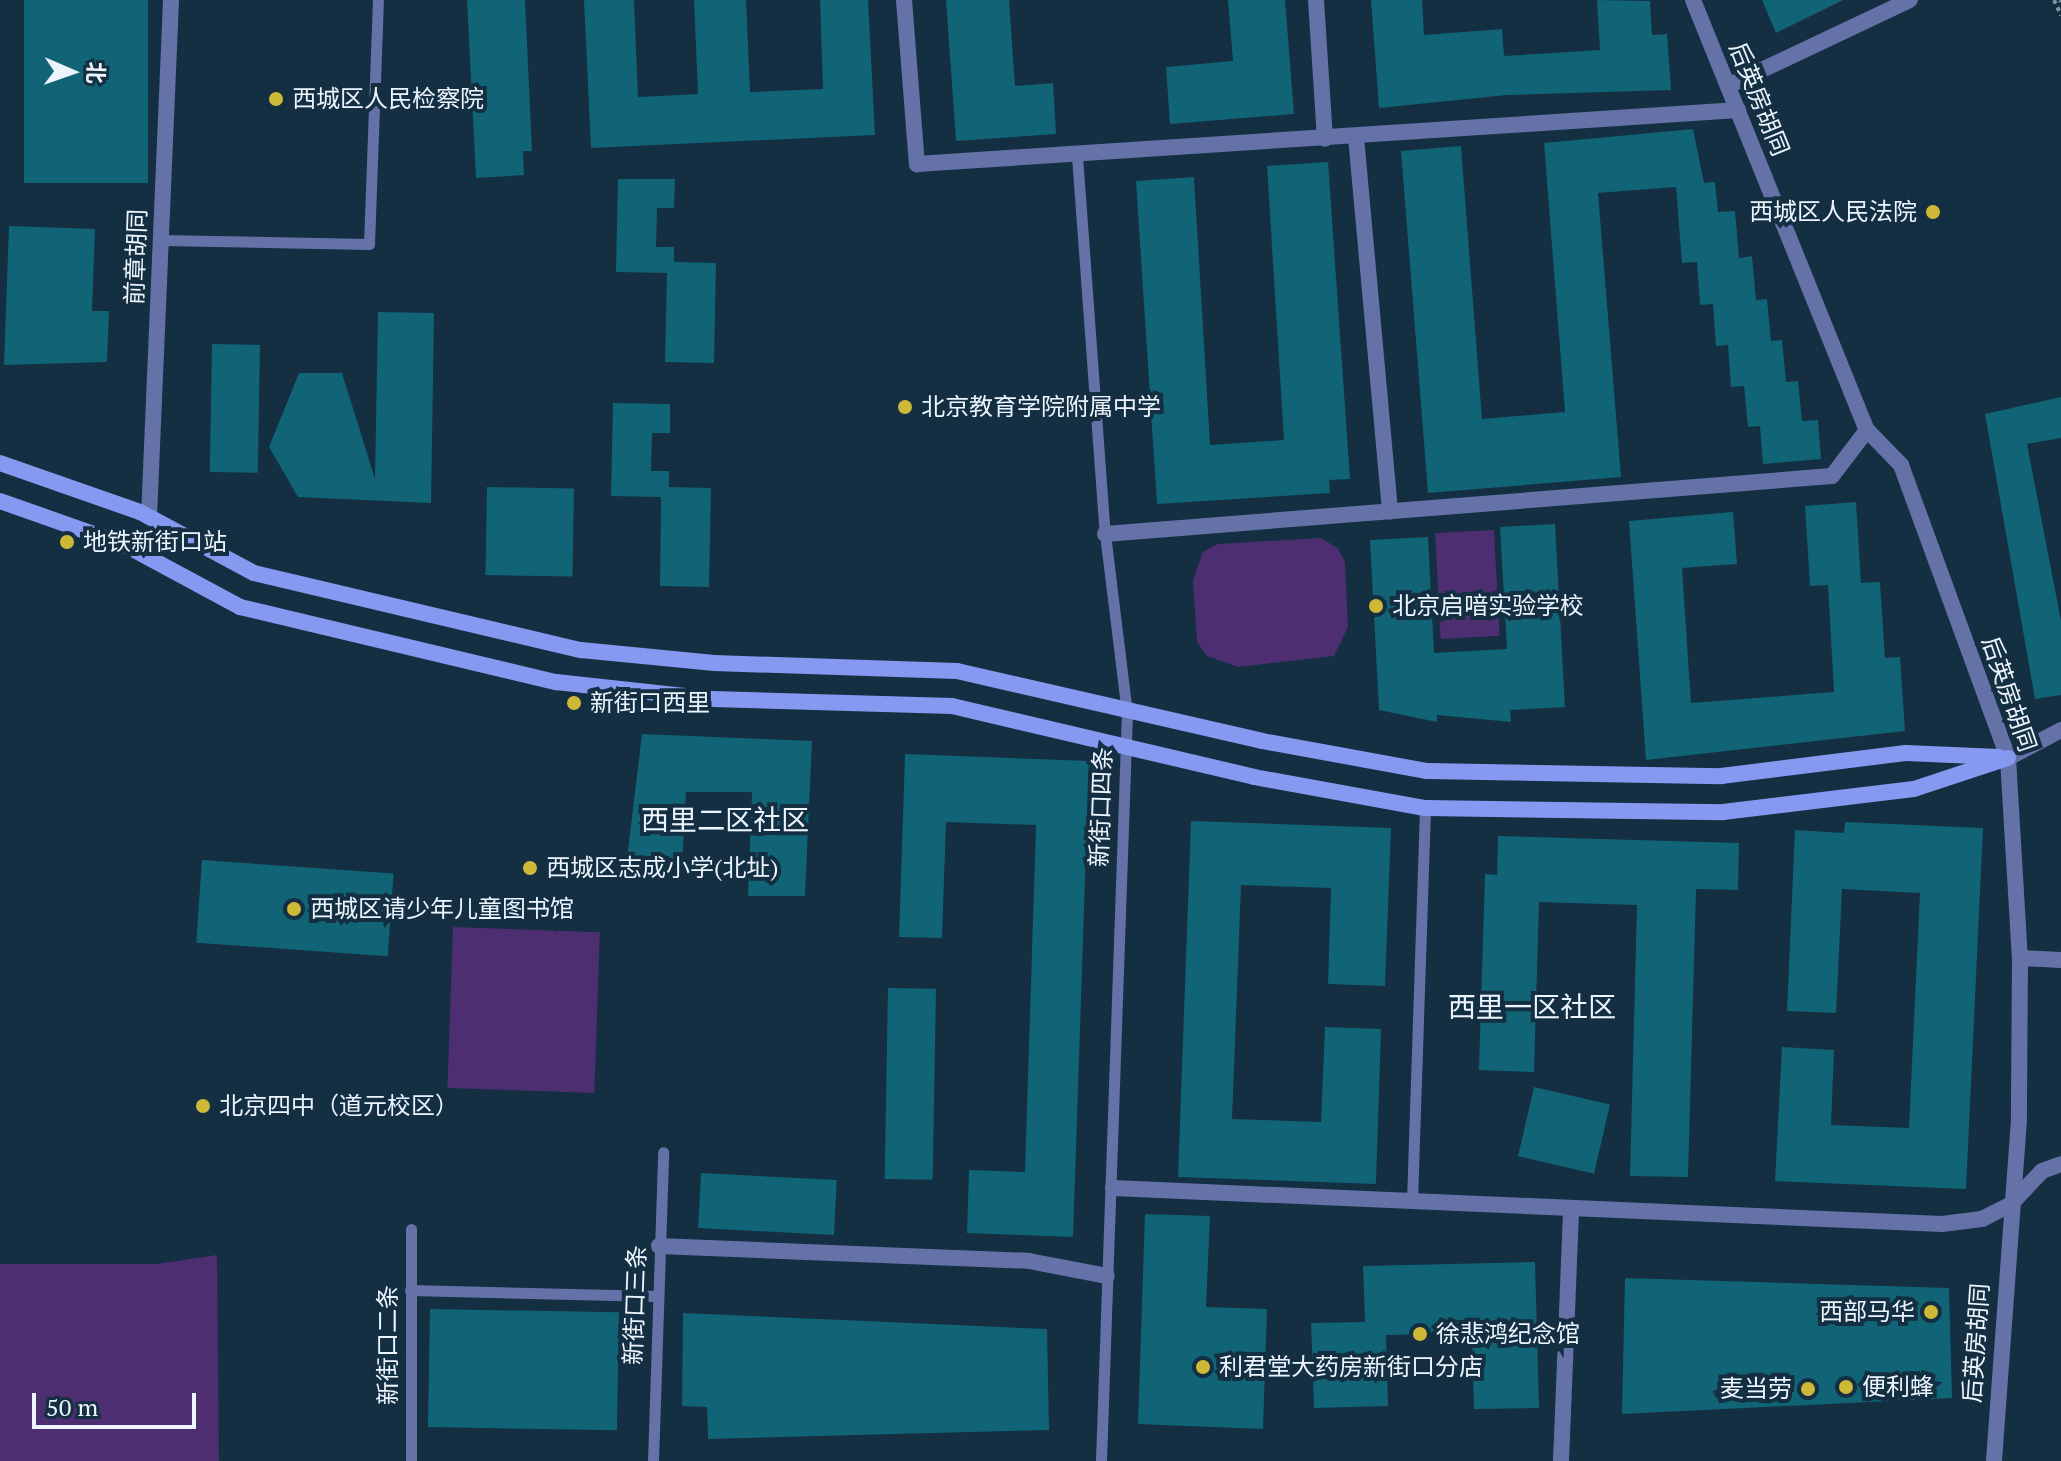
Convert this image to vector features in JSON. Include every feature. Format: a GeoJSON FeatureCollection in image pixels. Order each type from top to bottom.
{"type":"FeatureCollection","features":[{"type":"Feature","properties":{"kind":"street","name":"前章胡同"},"geometry":{"type":"LineString","coordinates":[[149,517],[171,0]]}},
{"type":"Feature","properties":{"kind":"street"},"geometry":{"type":"LineString","coordinates":[[904,0],[917,164],[1077,156],[1738,110]]}},
{"type":"Feature","properties":{"kind":"street"},"geometry":{"type":"LineString","coordinates":[[1316,0],[1325,139]]}},
{"type":"Feature","properties":{"kind":"street","name":"后英房胡同"},"geometry":{"type":"LineString","coordinates":[[1693,0],[1867,430],[1901,465],[2008,758],[2020,958],[2019,1120],[1994,1461]]}},
{"type":"Feature","properties":{"kind":"street"},"geometry":{"type":"LineString","coordinates":[[1728,86],[1910,0]]}},
{"type":"Feature","properties":{"kind":"street"},"geometry":{"type":"LineString","coordinates":[[1356,137],[1390,511]]}},
{"type":"Feature","properties":{"kind":"street"},"geometry":{"type":"LineString","coordinates":[[1105,534],[1832,476],[1867,430]]}},
{"type":"Feature","properties":{"kind":"street"},"geometry":{"type":"LineString","coordinates":[[0,463],[149,517],[254,573],[581,650],[714,663],[957,671],[1127,712],[1427,771],[1721,776],[1906,753],[2008,758]]}},
{"type":"Feature","properties":{"kind":"street"},"geometry":{"type":"LineString","coordinates":[[0,501],[125,545],[240,607],[556,682],[712,699],[952,706],[1125,748],[1425,808],[1723,812],[1914,789],[2008,758],[2061,730]]}},
{"type":"Feature","properties":{"kind":"street"},"geometry":{"type":"LineString","coordinates":[[2020,958],[2061,960]]}},
{"type":"Feature","properties":{"kind":"street"},"geometry":{"type":"LineString","coordinates":[[1113,1188],[1942,1224],[1982,1219],[2011,1204],[2042,1171],[2061,1164]]}},
{"type":"Feature","properties":{"kind":"street"},"geometry":{"type":"LineString","coordinates":[[1561,1461],[1571,1208]]}},
{"type":"Feature","properties":{"kind":"street"},"geometry":{"type":"LineString","coordinates":[[659,1246],[1029,1261],[1107,1276]]}},
{"type":"Feature","properties":{"kind":"lane"},"geometry":{"type":"LineString","coordinates":[[160,240],[369,244],[378,0]]}},
{"type":"Feature","properties":{"kind":"lane","name":"新街口四条"},"geometry":{"type":"LineString","coordinates":[[1077,156],[1105,534],[1127,712],[1113,1188],[1101,1461]]}},
{"type":"Feature","properties":{"kind":"lane"},"geometry":{"type":"LineString","coordinates":[[1412,1201],[1425,808]]}},
{"type":"Feature","properties":{"kind":"lane","name":"新街口三条"},"geometry":{"type":"LineString","coordinates":[[653,1461],[663,1152]]}},
{"type":"Feature","properties":{"kind":"lane","name":"新街口二条"},"geometry":{"type":"LineString","coordinates":[[411,1229],[411,1461]]}},
{"type":"Feature","properties":{"kind":"lane"},"geometry":{"type":"LineString","coordinates":[[410,1290],[657,1296]]}},
{"type":"Feature","properties":{"kind":"path"},"geometry":{"type":"LineString","coordinates":[[2054,0],[2061,15]]}},
{"type":"Feature","properties":{"kind":"shaded area"},"geometry":{"type":"Polygon","coordinates":[[[1494,530],[1500,636],[1441,639],[1435,533],[1494,530]]]}},
{"type":"Feature","properties":{"kind":"shaded area"},"geometry":{"type":"Polygon","coordinates":[[[1320,538],[1338,548],[1345,562],[1348,627],[1334,656],[1238,667],[1207,656],[1197,642],[1193,580],[1203,552],[1218,544],[1320,538]]]}},
{"type":"Feature","properties":{"kind":"shaded area"},"geometry":{"type":"Polygon","coordinates":[[[453,927],[600,932],[594,1093],[447,1088],[453,927]]]}},
{"type":"Feature","properties":{"kind":"shaded area"},"geometry":{"type":"Polygon","coordinates":[[[217,1255],[219,1461],[0,1461],[0,1264],[156,1264],[217,1255]]]}},
{"type":"Feature","properties":{"kind":"building"},"geometry":{"type":"Polygon","coordinates":[[[24,0],[148,0],[148,183],[24,183],[24,0]]]}},
{"type":"Feature","properties":{"kind":"building"},"geometry":{"type":"Polygon","coordinates":[[[467,0],[525,0],[532,151],[523,151],[524,175],[476,178],[467,0]]]}},
{"type":"Feature","properties":{"kind":"building"},"geometry":{"type":"Polygon","coordinates":[[[584,0],[634,0],[638,97],[698,94],[694,0],[746,0],[750,92],[823,89],[820,0],[868,0],[875,135],[591,148],[584,0]]]}},
{"type":"Feature","properties":{"kind":"building"},"geometry":{"type":"Polygon","coordinates":[[[946,0],[1009,0],[1015,86],[1053,83],[1056,134],[956,141],[946,0]]]}},
{"type":"Feature","properties":{"kind":"building"},"geometry":{"type":"Polygon","coordinates":[[[1228,0],[1285,0],[1294,114],[1170,124],[1166,67],[1233,61],[1228,0]]]}},
{"type":"Feature","properties":{"kind":"building"},"geometry":{"type":"Polygon","coordinates":[[[1371,0],[1422,0],[1424,35],[1502,29],[1504,56],[1600,50],[1597,0],[1650,1],[1652,35],[1667,34],[1671,90],[1507,95],[1379,108],[1371,0]]]}},
{"type":"Feature","properties":{"kind":"building"},"geometry":{"type":"Polygon","coordinates":[[[1762,0],[1843,0],[1776,33],[1762,0]]]}},
{"type":"Feature","properties":{"kind":"building"},"geometry":{"type":"Polygon","coordinates":[[[1693,129],[1704,183],[1715,182],[1718,212],[1735,211],[1739,258],[1752,256],[1756,300],[1767,299],[1771,341],[1782,340],[1786,382],[1798,381],[1802,421],[1818,420],[1821,459],[1763,464],[1760,426],[1748,427],[1744,386],[1731,387],[1728,345],[1716,346],[1713,304],[1700,305],[1697,262],[1682,263],[1676,187],[1598,193],[1621,477],[1428,493],[1401,151],[1461,146],[1482,419],[1565,412],[1544,143],[1693,129]]]}},
{"type":"Feature","properties":{"kind":"building"},"geometry":{"type":"Polygon","coordinates":[[[1328,162],[1350,479],[1329,480],[1330,493],[1157,504],[1136,181],[1194,177],[1210,445],[1284,440],[1267,166],[1328,162]]]}},
{"type":"Feature","properties":{"kind":"building"},"geometry":{"type":"Polygon","coordinates":[[[618,179],[675,179],[674,208],[657,208],[656,247],[674,247],[674,262],[716,263],[714,363],[665,362],[667,273],[616,272],[618,179]]]}},
{"type":"Feature","properties":{"kind":"building"},"geometry":{"type":"Polygon","coordinates":[[[9,226],[95,229],[92,311],[109,311],[107,362],[4,365],[9,226]]]}},
{"type":"Feature","properties":{"kind":"building"},"geometry":{"type":"Polygon","coordinates":[[[378,312],[434,313],[431,503],[298,497],[269,447],[299,373],[342,373],[375,479],[378,312]]]}},
{"type":"Feature","properties":{"kind":"building"},"geometry":{"type":"Polygon","coordinates":[[[212,344],[260,345],[258,473],[210,472],[212,344]]]}},
{"type":"Feature","properties":{"kind":"building"},"geometry":{"type":"Polygon","coordinates":[[[2061,397],[2061,438],[2027,444],[2061,621],[2061,695],[2035,699],[1985,414],[2061,397]]]}},
{"type":"Feature","properties":{"kind":"building"},"geometry":{"type":"Polygon","coordinates":[[[613,403],[670,404],[670,433],[652,433],[651,471],[669,471],[669,487],[711,488],[709,587],[660,586],[661,497],[611,496],[613,403]]]}},
{"type":"Feature","properties":{"kind":"building"},"geometry":{"type":"Polygon","coordinates":[[[487,487],[574,489],[572,577],[485,575],[487,487]]]}},
{"type":"Feature","properties":{"kind":"building"},"geometry":{"type":"Polygon","coordinates":[[[1856,502],[1861,583],[1880,582],[1885,658],[1900,657],[1905,731],[1646,760],[1629,521],[1733,512],[1737,564],[1682,568],[1691,703],[1834,692],[1828,585],[1810,586],[1805,506],[1856,502]]]}},
{"type":"Feature","properties":{"kind":"building"},"geometry":{"type":"Polygon","coordinates":[[[1555,524],[1565,707],[1510,710],[1511,722],[1437,715],[1437,722],[1379,710],[1370,540],[1428,537],[1434,653],[1507,649],[1500,527],[1555,524]]]}},
{"type":"Feature","properties":{"kind":"building"},"geometry":{"type":"Polygon","coordinates":[[[642,734],[812,741],[805,896],[748,896],[752,792],[686,792],[682,866],[626,867],[642,734]]]}},
{"type":"Feature","properties":{"kind":"building"},"geometry":{"type":"Polygon","coordinates":[[[905,754],[1089,761],[1073,1237],[967,1233],[969,1170],[1025,1172],[1036,825],[946,822],[942,938],[899,937],[905,754]]]}},
{"type":"Feature","properties":{"kind":"building"},"geometry":{"type":"Polygon","coordinates":[[[1191,821],[1391,828],[1385,986],[1328,984],[1331,888],[1241,885],[1232,1119],[1321,1122],[1325,1027],[1381,1029],[1376,1184],[1178,1177],[1191,821]]]}},
{"type":"Feature","properties":{"kind":"building"},"geometry":{"type":"Polygon","coordinates":[[[1845,822],[1983,828],[1966,1189],[1775,1181],[1782,1047],[1834,1050],[1831,1125],[1909,1128],[1920,893],[1842,889],[1836,1013],[1787,1011],[1795,830],[1844,833],[1845,822]]]}},
{"type":"Feature","properties":{"kind":"building"},"geometry":{"type":"Polygon","coordinates":[[[1498,836],[1739,843],[1738,890],[1696,889],[1688,1177],[1630,1176],[1637,905],[1539,902],[1534,1072],[1479,1070],[1485,874],[1497,875],[1498,836]]]}},
{"type":"Feature","properties":{"kind":"building","name":"西城区请少年儿童图书馆"},"geometry":{"type":"Polygon","coordinates":[[[202,860],[394,873],[388,956],[196,943],[202,860]]]}},
{"type":"Feature","properties":{"kind":"building"},"geometry":{"type":"Polygon","coordinates":[[[888,988],[936,989],[933,1180],[885,1179],[888,988]]]}},
{"type":"Feature","properties":{"kind":"building"},"geometry":{"type":"Polygon","coordinates":[[[1534,1087],[1610,1105],[1594,1174],[1518,1156],[1534,1087]]]}},
{"type":"Feature","properties":{"kind":"building"},"geometry":{"type":"Polygon","coordinates":[[[701,1173],[837,1180],[834,1235],[698,1228],[701,1173]]]}},
{"type":"Feature","properties":{"kind":"building","name":"利君堂大药房新街口分店"},"geometry":{"type":"Polygon","coordinates":[[[1145,1214],[1210,1216],[1206,1307],[1267,1309],[1263,1429],[1138,1424],[1145,1214]]]}},
{"type":"Feature","properties":{"kind":"building"},"geometry":{"type":"Polygon","coordinates":[[[1535,1262],[1539,1408],[1474,1409],[1472,1333],[1386,1335],[1388,1406],[1314,1408],[1311,1323],[1365,1322],[1363,1266],[1535,1262]]]}},
{"type":"Feature","properties":{"kind":"building"},"geometry":{"type":"Polygon","coordinates":[[[1625,1278],[1949,1288],[1952,1398],[1622,1414],[1625,1278]]]}},
{"type":"Feature","properties":{"kind":"building"},"geometry":{"type":"Polygon","coordinates":[[[430,1309],[619,1312],[617,1430],[428,1427],[430,1309]]]}},
{"type":"Feature","properties":{"kind":"building"},"geometry":{"type":"Polygon","coordinates":[[[683,1313],[1047,1329],[1049,1430],[708,1439],[707,1407],[682,1406],[683,1313]]]}},
{"type":"Feature","properties":{"kind":"place","name":"西城区人民检察院"},"geometry":{"type":"Point","coordinates":[276,99]}},
{"type":"Feature","properties":{"kind":"place","name":"西城区人民法院"},"geometry":{"type":"Point","coordinates":[1933,212]}},
{"type":"Feature","properties":{"kind":"place","name":"北京教育学院附属中学"},"geometry":{"type":"Point","coordinates":[905,407]}},
{"type":"Feature","properties":{"kind":"place","name":"地铁新街口站"},"geometry":{"type":"Point","coordinates":[67,542]}},
{"type":"Feature","properties":{"kind":"place","name":"北京启喑实验学校"},"geometry":{"type":"Point","coordinates":[1376,606]}},
{"type":"Feature","properties":{"kind":"place","name":"新街口西里"},"geometry":{"type":"Point","coordinates":[574,703]}},
{"type":"Feature","properties":{"kind":"place","name":"西城区志成小学(北址)"},"geometry":{"type":"Point","coordinates":[530,868]}},
{"type":"Feature","properties":{"kind":"place","name":"西城区请少年儿童图书馆"},"geometry":{"type":"Point","coordinates":[294,909]}},
{"type":"Feature","properties":{"kind":"place","name":"北京四中（道元校区）"},"geometry":{"type":"Point","coordinates":[203,1106]}},
{"type":"Feature","properties":{"kind":"place","name":"西部马华"},"geometry":{"type":"Point","coordinates":[1931,1312]}},
{"type":"Feature","properties":{"kind":"place","name":"徐悲鸿纪念馆"},"geometry":{"type":"Point","coordinates":[1420,1334]}},
{"type":"Feature","properties":{"kind":"place","name":"利君堂大药房新街口分店"},"geometry":{"type":"Point","coordinates":[1203,1367]}},
{"type":"Feature","properties":{"kind":"place","name":"便利蜂"},"geometry":{"type":"Point","coordinates":[1846,1387]}},
{"type":"Feature","properties":{"kind":"place","name":"麦当劳"},"geometry":{"type":"Point","coordinates":[1808,1389]}},
{"type":"Feature","properties":{"kind":"district","name":"西里二区社区"},"geometry":{"type":"Point","coordinates":[725,820]}},
{"type":"Feature","properties":{"kind":"district","name":"西里一区社区"},"geometry":{"type":"Point","coordinates":[1532,1007]}}]}
